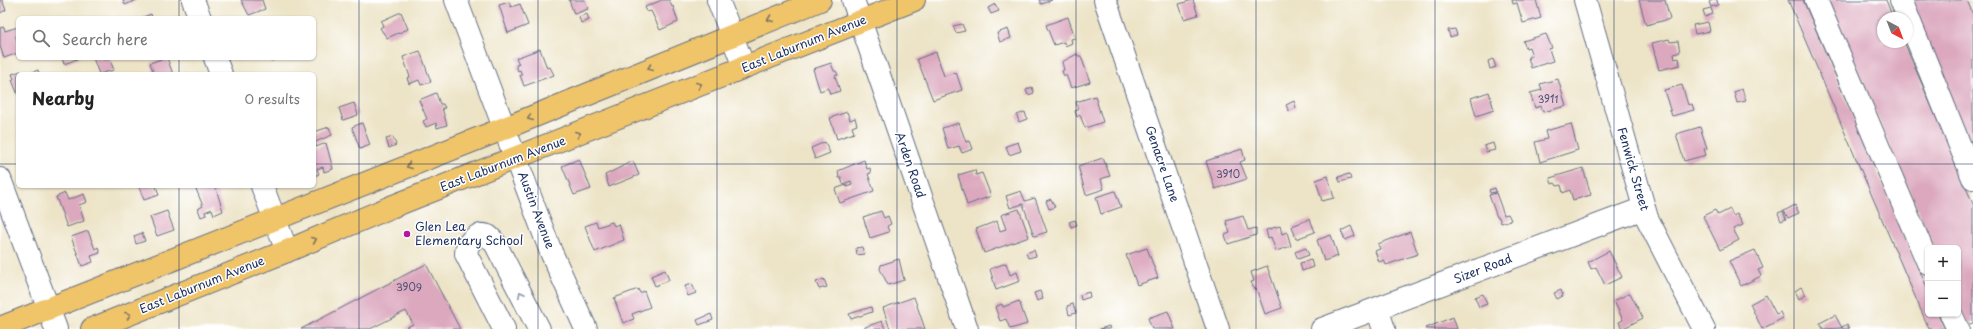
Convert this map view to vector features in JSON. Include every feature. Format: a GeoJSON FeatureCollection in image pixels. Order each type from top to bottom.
{"type":"FeatureCollection","features":[{"type":"Feature","properties":{"kind":"main road"},"geometry":{"type":"LineString","coordinates":[[0,328],[53,319],[275,219],[505,128],[820,0]]}},
{"type":"Feature","properties":{"kind":"main road","name":"East Laburnum Avenue"},"geometry":{"type":"LineString","coordinates":[[92,329],[391,208],[914,0]]}},
{"type":"Feature","properties":{"kind":"street"},"geometry":{"type":"LineString","coordinates":[[193,0],[199,16]]}},
{"type":"Feature","properties":{"kind":"street","name":"Austin Avenue"},"geometry":{"type":"LineString","coordinates":[[456,0],[551,252],[586,329]]}},
{"type":"Feature","properties":{"kind":"street"},"geometry":{"type":"LineString","coordinates":[[718,0],[744,67]]}},
{"type":"Feature","properties":{"kind":"street","name":"Arden Road"},"geometry":{"type":"LineString","coordinates":[[853,0],[967,329]]}},
{"type":"Feature","properties":{"kind":"street","name":"Genacre Lane"},"geometry":{"type":"LineString","coordinates":[[1105,0],[1218,329]]}},
{"type":"Feature","properties":{"kind":"street","name":"Fenwick Street"},"geometry":{"type":"LineString","coordinates":[[1586,0],[1647,218],[1704,329]]}},
{"type":"Feature","properties":{"kind":"street"},"geometry":{"type":"LineString","coordinates":[[1816,0],[1925,256]]}},
{"type":"Feature","properties":{"kind":"street"},"geometry":{"type":"LineString","coordinates":[[1901,0],[1973,178]]}},
{"type":"Feature","properties":{"kind":"street"},"geometry":{"type":"LineString","coordinates":[[216,60],[220,72]]}},
{"type":"Feature","properties":{"kind":"street"},"geometry":{"type":"LineString","coordinates":[[0,179],[53,319]]}},
{"type":"Feature","properties":{"kind":"street"},"geometry":{"type":"LineString","coordinates":[[263,188],[287,251]]}},
{"type":"Feature","properties":{"kind":"street","name":"Sizer Road"},"geometry":{"type":"LineString","coordinates":[[1322,329],[1644,208]]}},
{"type":"Feature","properties":{"kind":"street"},"geometry":{"type":"LineString","coordinates":[[504,329],[466,254],[466,246],[471,240],[481,236],[488,236],[495,243],[539,329]]}},
{"type":"Feature","properties":{"kind":"street"},"geometry":{"type":"LineString","coordinates":[[1377,309],[1384,329]]}},
{"type":"Feature","properties":{"kind":"street"},"geometry":{"type":"LineString","coordinates":[[1952,317],[1958,329]]}},
{"type":"Feature","properties":{"kind":"building"},"geometry":{"type":"Polygon","coordinates":[[[0,0],[2,0],[6,10],[0,13],[0,0]]]}},
{"type":"Feature","properties":{"kind":"building"},"geometry":{"type":"Polygon","coordinates":[[[123,0],[137,0],[125,5],[123,0]]]}},
{"type":"Feature","properties":{"kind":"building"},"geometry":{"type":"Polygon","coordinates":[[[241,0],[262,0],[265,9],[249,15],[241,0]]]}},
{"type":"Feature","properties":{"kind":"building"},"geometry":{"type":"Polygon","coordinates":[[[569,0],[585,0],[588,9],[574,14],[569,0]]]}},
{"type":"Feature","properties":{"kind":"building"},"geometry":{"type":"Polygon","coordinates":[[[662,0],[669,0],[672,7],[673,6],[678,22],[660,30],[651,11],[647,12],[645,7],[662,0]]]}},
{"type":"Feature","properties":{"kind":"building"},"geometry":{"type":"Polygon","coordinates":[[[1039,0],[1052,0],[1041,4],[1039,0]]]}},
{"type":"Feature","properties":{"kind":"building"},"geometry":{"type":"Polygon","coordinates":[[[1193,0],[1198,15],[1184,19],[1179,4],[1193,0]]]}},
{"type":"Feature","properties":{"kind":"building"},"geometry":{"type":"Polygon","coordinates":[[[1512,0],[1536,0],[1541,18],[1523,23],[1517,3],[1513,4],[1512,0]]]}},
{"type":"Feature","properties":{"kind":"building"},"geometry":{"type":"Polygon","coordinates":[[[1639,0],[1665,0],[1670,19],[1646,25],[1639,0]]]}},
{"type":"Feature","properties":{"kind":"building"},"geometry":{"type":"Polygon","coordinates":[[[1717,0],[1718,5],[1711,7],[1709,2],[1717,0]]]}},
{"type":"Feature","properties":{"kind":"building"},"geometry":{"type":"Polygon","coordinates":[[[1788,0],[1803,0],[1925,283],[1925,317],[1939,317],[1945,329],[1929,329],[1788,0]]]}},
{"type":"Feature","properties":{"kind":"building"},"geometry":{"type":"Polygon","coordinates":[[[1827,0],[1886,0],[1891,12],[1877,12],[1877,48],[1907,48],[1973,204],[1973,323],[1967,325],[1961,311],[1961,245],[1933,245],[1827,0]]]}},
{"type":"Feature","properties":{"kind":"building"},"geometry":{"type":"Polygon","coordinates":[[[1908,0],[1967,0],[1973,15],[1973,151],[1908,0]]]}},
{"type":"Feature","properties":{"kind":"building"},"geometry":{"type":"Polygon","coordinates":[[[509,2],[511,7],[520,4],[528,25],[508,33],[499,5],[509,2]]]}},
{"type":"Feature","properties":{"kind":"building"},"geometry":{"type":"Polygon","coordinates":[[[995,4],[999,11],[991,14],[988,8],[995,4]]]}},
{"type":"Feature","properties":{"kind":"building"},"geometry":{"type":"Polygon","coordinates":[[[1711,8],[1713,14],[1705,17],[1703,10],[1711,8]]]}},
{"type":"Feature","properties":{"kind":"building"},"geometry":{"type":"Polygon","coordinates":[[[401,12],[408,29],[387,38],[380,28],[383,26],[381,21],[401,12]]]}},
{"type":"Feature","properties":{"kind":"building"},"geometry":{"type":"Polygon","coordinates":[[[587,14],[589,20],[581,23],[579,17],[587,14]]]}},
{"type":"Feature","properties":{"kind":"building"},"geometry":{"type":"Polygon","coordinates":[[[1068,17],[1075,38],[1071,39],[1072,43],[1065,46],[1064,42],[1054,45],[1046,25],[1068,17]]]}},
{"type":"Feature","properties":{"kind":"building"},"geometry":{"type":"Polygon","coordinates":[[[1708,22],[1710,31],[1695,34],[1693,25],[1708,22]]]}},
{"type":"Feature","properties":{"kind":"building"},"geometry":{"type":"Polygon","coordinates":[[[962,24],[965,31],[956,33],[953,26],[962,24]]]}},
{"type":"Feature","properties":{"kind":"building"},"geometry":{"type":"Polygon","coordinates":[[[4,27],[5,31],[16,28],[16,54],[4,58],[0,46],[0,28],[4,27]]]}},
{"type":"Feature","properties":{"kind":"building"},"geometry":{"type":"Polygon","coordinates":[[[1008,29],[1011,38],[1000,42],[997,33],[1008,29]]]}},
{"type":"Feature","properties":{"kind":"building"},"geometry":{"type":"Polygon","coordinates":[[[1455,29],[1457,35],[1450,37],[1448,30],[1455,29]]]}},
{"type":"Feature","properties":{"kind":"building"},"geometry":{"type":"Polygon","coordinates":[[[1546,34],[1552,48],[1549,49],[1553,61],[1531,68],[1528,57],[1532,56],[1529,47],[1526,48],[1523,41],[1546,34]]]}},
{"type":"Feature","properties":{"kind":"building"},"geometry":{"type":"Polygon","coordinates":[[[1669,39],[1670,42],[1678,41],[1680,52],[1674,54],[1675,59],[1679,58],[1680,65],[1659,70],[1652,43],[1669,39]]]}},
{"type":"Feature","properties":{"kind":"building"},"geometry":{"type":"Polygon","coordinates":[[[540,49],[547,68],[550,67],[554,75],[524,86],[520,75],[522,75],[520,70],[518,71],[516,65],[519,64],[516,58],[540,49]]]}},
{"type":"Feature","properties":{"kind":"building"},"geometry":{"type":"Polygon","coordinates":[[[420,51],[431,82],[421,85],[419,80],[409,84],[407,78],[410,77],[403,57],[420,51]]]}},
{"type":"Feature","properties":{"kind":"building"},"geometry":{"type":"Polygon","coordinates":[[[936,52],[944,76],[956,72],[962,90],[933,100],[917,59],[936,52]]]}},
{"type":"Feature","properties":{"kind":"building"},"geometry":{"type":"Polygon","coordinates":[[[1077,54],[1078,56],[1081,56],[1090,82],[1071,88],[1066,75],[1064,76],[1062,71],[1064,70],[1062,62],[1077,54]]]}},
{"type":"Feature","properties":{"kind":"building"},"geometry":{"type":"Polygon","coordinates":[[[1493,59],[1496,67],[1490,69],[1488,61],[1493,59]]]}},
{"type":"Feature","properties":{"kind":"building"},"geometry":{"type":"Polygon","coordinates":[[[63,60],[75,60],[64,64],[63,60]]]}},
{"type":"Feature","properties":{"kind":"building"},"geometry":{"type":"Polygon","coordinates":[[[94,60],[110,60],[114,70],[98,72],[94,60]]]}},
{"type":"Feature","properties":{"kind":"building"},"geometry":{"type":"Polygon","coordinates":[[[158,60],[168,60],[172,72],[153,72],[150,63],[158,60]]]}},
{"type":"Feature","properties":{"kind":"building"},"geometry":{"type":"Polygon","coordinates":[[[831,63],[834,71],[836,71],[838,75],[835,76],[840,91],[830,94],[828,88],[820,91],[813,69],[831,63]]]}},
{"type":"Feature","properties":{"kind":"building"},"geometry":{"type":"Polygon","coordinates":[[[16,73],[16,90],[12,80],[14,79],[12,74],[16,73]]]}},
{"type":"Feature","properties":{"kind":"building"},"geometry":{"type":"Polygon","coordinates":[[[1558,79],[1566,106],[1543,112],[1541,106],[1535,108],[1530,93],[1542,90],[1540,84],[1558,79]]]}},
{"type":"Feature","properties":{"kind":"building"},"geometry":{"type":"Polygon","coordinates":[[[1682,85],[1688,105],[1692,104],[1694,110],[1672,116],[1664,90],[1682,85]]]}},
{"type":"Feature","properties":{"kind":"building"},"geometry":{"type":"Polygon","coordinates":[[[1032,87],[1034,93],[1028,95],[1026,90],[1032,87]]]}},
{"type":"Feature","properties":{"kind":"building"},"geometry":{"type":"Polygon","coordinates":[[[1742,89],[1746,101],[1737,103],[1734,92],[1742,89]]]}},
{"type":"Feature","properties":{"kind":"building"},"geometry":{"type":"Polygon","coordinates":[[[1489,92],[1494,110],[1476,116],[1471,98],[1489,92]]]}},
{"type":"Feature","properties":{"kind":"building"},"geometry":{"type":"Polygon","coordinates":[[[436,93],[440,104],[443,104],[445,108],[442,108],[447,125],[437,128],[436,123],[426,127],[423,121],[427,119],[419,100],[436,93]]]}},
{"type":"Feature","properties":{"kind":"building"},"geometry":{"type":"Polygon","coordinates":[[[1095,96],[1103,122],[1085,128],[1080,115],[1077,117],[1075,111],[1078,110],[1076,102],[1095,96]]]}},
{"type":"Feature","properties":{"kind":"building"},"geometry":{"type":"Polygon","coordinates":[[[1294,101],[1296,108],[1289,111],[1286,105],[1294,101]]]}},
{"type":"Feature","properties":{"kind":"building"},"geometry":{"type":"Polygon","coordinates":[[[354,103],[358,115],[343,120],[339,108],[354,103]]]}},
{"type":"Feature","properties":{"kind":"building"},"geometry":{"type":"Polygon","coordinates":[[[847,112],[850,120],[855,118],[857,125],[852,127],[854,133],[837,139],[830,118],[847,112]]]}},
{"type":"Feature","properties":{"kind":"building"},"geometry":{"type":"Polygon","coordinates":[[[1025,112],[1027,119],[1019,122],[1017,115],[1025,112]]]}},
{"type":"Feature","properties":{"kind":"building"},"geometry":{"type":"Polygon","coordinates":[[[362,123],[370,145],[360,149],[352,127],[362,123]]]}},
{"type":"Feature","properties":{"kind":"building"},"geometry":{"type":"Polygon","coordinates":[[[959,123],[966,142],[970,141],[973,149],[962,153],[959,146],[948,149],[942,128],[959,123]]]}},
{"type":"Feature","properties":{"kind":"building"},"geometry":{"type":"Polygon","coordinates":[[[1571,124],[1578,150],[1540,162],[1535,142],[1547,139],[1545,131],[1571,124]]]}},
{"type":"Feature","properties":{"kind":"building"},"geometry":{"type":"Polygon","coordinates":[[[329,127],[332,135],[316,142],[316,131],[329,127]]]}},
{"type":"Feature","properties":{"kind":"building"},"geometry":{"type":"Polygon","coordinates":[[[1700,127],[1707,148],[1704,149],[1706,155],[1684,161],[1676,134],[1700,127]]]}},
{"type":"Feature","properties":{"kind":"building"},"geometry":{"type":"Polygon","coordinates":[[[393,137],[396,145],[389,148],[386,139],[393,137]]]}},
{"type":"Feature","properties":{"kind":"building"},"geometry":{"type":"Polygon","coordinates":[[[825,142],[830,153],[815,159],[811,148],[825,142]]]}},
{"type":"Feature","properties":{"kind":"building"},"geometry":{"type":"Polygon","coordinates":[[[1018,142],[1021,151],[1009,155],[1006,146],[1018,142]]]}},
{"type":"Feature","properties":{"kind":"building"},"geometry":{"type":"Polygon","coordinates":[[[326,143],[333,169],[324,172],[323,167],[317,169],[319,174],[316,175],[316,147],[326,143]]]}},
{"type":"Feature","properties":{"kind":"building"},"geometry":{"type":"Polygon","coordinates":[[[1493,143],[1495,150],[1486,152],[1484,146],[1493,143]]]}},
{"type":"Feature","properties":{"kind":"building"},"geometry":{"type":"Polygon","coordinates":[[[1242,149],[1245,160],[1240,162],[1247,179],[1215,189],[1206,161],[1242,149]]]}},
{"type":"Feature","properties":{"kind":"building"},"geometry":{"type":"Polygon","coordinates":[[[1103,158],[1110,176],[1101,179],[1104,189],[1086,195],[1078,166],[1103,158]]]}},
{"type":"Feature","properties":{"kind":"building"},"geometry":{"type":"Polygon","coordinates":[[[579,159],[591,189],[574,195],[562,166],[579,159]]]}},
{"type":"Feature","properties":{"kind":"building"},"geometry":{"type":"Polygon","coordinates":[[[864,160],[867,169],[870,168],[871,173],[868,174],[874,191],[840,203],[835,189],[846,185],[847,187],[852,185],[851,181],[843,184],[841,178],[839,178],[838,171],[864,160]]]}},
{"type":"Feature","properties":{"kind":"building"},"geometry":{"type":"Polygon","coordinates":[[[633,161],[639,175],[609,187],[605,175],[633,161]]]}},
{"type":"Feature","properties":{"kind":"building"},"geometry":{"type":"Polygon","coordinates":[[[1583,168],[1591,195],[1573,200],[1570,190],[1563,193],[1561,185],[1557,186],[1555,183],[1552,184],[1550,178],[1583,168]]]}},
{"type":"Feature","properties":{"kind":"building"},"geometry":{"type":"Polygon","coordinates":[[[975,170],[976,175],[982,173],[991,196],[967,205],[958,175],[975,170]]]}},
{"type":"Feature","properties":{"kind":"building"},"geometry":{"type":"Polygon","coordinates":[[[1349,174],[1351,179],[1340,182],[1338,177],[1349,174]]]}},
{"type":"Feature","properties":{"kind":"building"},"geometry":{"type":"Polygon","coordinates":[[[1328,176],[1334,198],[1322,201],[1316,180],[1328,176]]]}},
{"type":"Feature","properties":{"kind":"building"},"geometry":{"type":"Polygon","coordinates":[[[139,188],[157,188],[159,195],[144,200],[139,188]]]}},
{"type":"Feature","properties":{"kind":"building"},"geometry":{"type":"Polygon","coordinates":[[[216,188],[223,211],[214,215],[212,209],[205,212],[206,215],[201,217],[198,209],[203,206],[196,189],[216,188]]]}},
{"type":"Feature","properties":{"kind":"building"},"geometry":{"type":"Polygon","coordinates":[[[1495,188],[1496,192],[1490,193],[1489,190],[1495,188]]]}},
{"type":"Feature","properties":{"kind":"building"},"geometry":{"type":"Polygon","coordinates":[[[1021,191],[1025,201],[1035,198],[1047,232],[1034,236],[1023,204],[1010,208],[1006,196],[1021,191]]]}},
{"type":"Feature","properties":{"kind":"building"},"geometry":{"type":"Polygon","coordinates":[[[1115,191],[1121,207],[1101,214],[1096,197],[1115,191]]]}},
{"type":"Feature","properties":{"kind":"building"},"geometry":{"type":"Polygon","coordinates":[[[65,193],[68,200],[84,194],[87,202],[79,205],[84,221],[67,227],[56,197],[65,193]]]}},
{"type":"Feature","properties":{"kind":"building"},"geometry":{"type":"Polygon","coordinates":[[[1496,193],[1504,215],[1508,214],[1511,220],[1501,223],[1499,217],[1497,217],[1489,195],[1496,193]]]}},
{"type":"Feature","properties":{"kind":"building"},"geometry":{"type":"Polygon","coordinates":[[[1051,199],[1055,207],[1049,209],[1046,201],[1051,199]]]}},
{"type":"Feature","properties":{"kind":"building"},"geometry":{"type":"Polygon","coordinates":[[[1795,205],[1799,213],[1788,218],[1784,211],[1795,205]]]}},
{"type":"Feature","properties":{"kind":"building"},"geometry":{"type":"Polygon","coordinates":[[[1019,209],[1029,237],[984,253],[976,229],[997,221],[1000,231],[1006,229],[1001,215],[1019,209]]]}},
{"type":"Feature","properties":{"kind":"building"},"geometry":{"type":"Polygon","coordinates":[[[1730,209],[1733,216],[1737,214],[1743,225],[1733,229],[1739,240],[1720,250],[1703,216],[1715,210],[1718,215],[1730,209]]]}},
{"type":"Feature","properties":{"kind":"building"},"geometry":{"type":"Polygon","coordinates":[[[167,211],[174,230],[157,236],[150,217],[167,211]]]}},
{"type":"Feature","properties":{"kind":"building"},"geometry":{"type":"Polygon","coordinates":[[[881,211],[884,218],[888,216],[891,224],[887,226],[889,232],[870,238],[863,217],[881,211]]]}},
{"type":"Feature","properties":{"kind":"building"},"geometry":{"type":"Polygon","coordinates":[[[1783,211],[1786,219],[1781,221],[1778,213],[1783,211]]]}},
{"type":"Feature","properties":{"kind":"building"},"geometry":{"type":"Polygon","coordinates":[[[1243,216],[1248,230],[1256,228],[1256,235],[1228,244],[1225,235],[1230,233],[1226,221],[1243,216]]]}},
{"type":"Feature","properties":{"kind":"building"},"geometry":{"type":"Polygon","coordinates":[[[1310,219],[1315,232],[1296,239],[1292,226],[1310,219]]]}},
{"type":"Feature","properties":{"kind":"building"},"geometry":{"type":"Polygon","coordinates":[[[1075,220],[1077,225],[1071,227],[1069,222],[1075,220]]]}},
{"type":"Feature","properties":{"kind":"building"},"geometry":{"type":"Polygon","coordinates":[[[596,222],[598,227],[612,222],[614,226],[619,224],[624,240],[595,252],[585,226],[596,222]]]}},
{"type":"Feature","properties":{"kind":"building"},"geometry":{"type":"Polygon","coordinates":[[[1280,226],[1282,234],[1287,232],[1291,246],[1276,251],[1271,237],[1268,238],[1266,230],[1280,226]]]}},
{"type":"Feature","properties":{"kind":"building"},"geometry":{"type":"Polygon","coordinates":[[[1351,226],[1355,236],[1345,240],[1341,231],[1351,226]]]}},
{"type":"Feature","properties":{"kind":"building"},"geometry":{"type":"Polygon","coordinates":[[[88,231],[95,249],[98,247],[100,253],[91,256],[93,262],[82,266],[71,237],[88,231]]]}},
{"type":"Feature","properties":{"kind":"building"},"geometry":{"type":"Polygon","coordinates":[[[1410,232],[1418,254],[1386,265],[1384,260],[1379,262],[1375,251],[1380,249],[1378,244],[1410,232]]]}},
{"type":"Feature","properties":{"kind":"building"},"geometry":{"type":"Polygon","coordinates":[[[142,233],[145,241],[136,244],[134,236],[142,233]]]}},
{"type":"Feature","properties":{"kind":"building"},"geometry":{"type":"Polygon","coordinates":[[[1331,235],[1338,256],[1324,261],[1317,240],[1331,235]]]}},
{"type":"Feature","properties":{"kind":"building"},"geometry":{"type":"Polygon","coordinates":[[[862,247],[864,254],[857,255],[856,248],[862,247]]]}},
{"type":"Feature","properties":{"kind":"building"},"geometry":{"type":"Polygon","coordinates":[[[1147,248],[1158,278],[1137,285],[1126,255],[1147,248]]]}},
{"type":"Feature","properties":{"kind":"building"},"geometry":{"type":"Polygon","coordinates":[[[1306,248],[1309,255],[1298,259],[1295,252],[1306,248]]]}},
{"type":"Feature","properties":{"kind":"building"},"geometry":{"type":"Polygon","coordinates":[[[1034,250],[1036,256],[1028,258],[1026,253],[1034,250]]]}},
{"type":"Feature","properties":{"kind":"building"},"geometry":{"type":"Polygon","coordinates":[[[1755,250],[1763,268],[1758,270],[1761,276],[1741,286],[1729,261],[1755,250]]]}},
{"type":"Feature","properties":{"kind":"building"},"geometry":{"type":"Polygon","coordinates":[[[1609,251],[1622,277],[1605,285],[1596,267],[1591,269],[1588,262],[1609,251]]]}},
{"type":"Feature","properties":{"kind":"building"},"geometry":{"type":"Polygon","coordinates":[[[899,259],[904,280],[888,285],[880,269],[881,265],[899,259]]]}},
{"type":"Feature","properties":{"kind":"building"},"geometry":{"type":"Polygon","coordinates":[[[1311,260],[1313,267],[1302,271],[1300,263],[1311,260]]]}},
{"type":"Feature","properties":{"kind":"building"},"geometry":{"type":"Polygon","coordinates":[[[1006,263],[1010,275],[1017,272],[1020,281],[996,290],[990,269],[1006,263]]]}},
{"type":"Feature","properties":{"kind":"building"},"geometry":{"type":"Polygon","coordinates":[[[426,264],[460,329],[404,329],[413,324],[406,311],[370,329],[301,329],[426,264]]]}},
{"type":"Feature","properties":{"kind":"building"},"geometry":{"type":"Polygon","coordinates":[[[1267,266],[1282,308],[1265,314],[1256,288],[1254,289],[1251,282],[1254,281],[1251,272],[1267,266]]]}},
{"type":"Feature","properties":{"kind":"building"},"geometry":{"type":"Polygon","coordinates":[[[665,270],[669,280],[655,286],[651,276],[665,270]]]}},
{"type":"Feature","properties":{"kind":"building"},"geometry":{"type":"Polygon","coordinates":[[[824,279],[827,287],[819,289],[816,282],[824,279]]]}},
{"type":"Feature","properties":{"kind":"building"},"geometry":{"type":"Polygon","coordinates":[[[692,284],[696,293],[688,296],[685,286],[692,284]]]}},
{"type":"Feature","properties":{"kind":"building"},"geometry":{"type":"Polygon","coordinates":[[[1801,287],[1806,295],[1799,299],[1795,291],[1801,287]]]}},
{"type":"Feature","properties":{"kind":"building"},"geometry":{"type":"Polygon","coordinates":[[[638,289],[640,293],[644,291],[650,307],[632,314],[634,319],[623,323],[614,298],[638,289]]]}},
{"type":"Feature","properties":{"kind":"building"},"geometry":{"type":"Polygon","coordinates":[[[1561,290],[1563,296],[1557,299],[1554,293],[1561,290]]]}},
{"type":"Feature","properties":{"kind":"building"},"geometry":{"type":"Polygon","coordinates":[[[1040,291],[1043,299],[1037,301],[1034,293],[1040,291]]]}},
{"type":"Feature","properties":{"kind":"building"},"geometry":{"type":"Polygon","coordinates":[[[1089,292],[1090,297],[1081,300],[1080,295],[1089,292]]]}},
{"type":"Feature","properties":{"kind":"building"},"geometry":{"type":"Polygon","coordinates":[[[1630,293],[1643,318],[1622,329],[1619,322],[1623,320],[1614,301],[1630,293]]]}},
{"type":"Feature","properties":{"kind":"building"},"geometry":{"type":"Polygon","coordinates":[[[1483,294],[1487,304],[1479,307],[1475,297],[1483,294]]]}},
{"type":"Feature","properties":{"kind":"building"},"geometry":{"type":"Polygon","coordinates":[[[1766,295],[1776,314],[1780,312],[1783,318],[1762,329],[1750,304],[1766,295]]]}},
{"type":"Feature","properties":{"kind":"building"},"geometry":{"type":"Polygon","coordinates":[[[914,297],[925,329],[890,329],[883,308],[914,297]]]}},
{"type":"Feature","properties":{"kind":"building"},"geometry":{"type":"Polygon","coordinates":[[[1019,301],[1027,324],[1010,329],[1006,319],[1000,321],[995,307],[1002,304],[1003,307],[1019,301]]]}},
{"type":"Feature","properties":{"kind":"building"},"geometry":{"type":"Polygon","coordinates":[[[1073,304],[1076,313],[1069,315],[1067,306],[1073,304]]]}},
{"type":"Feature","properties":{"kind":"building"},"geometry":{"type":"Polygon","coordinates":[[[871,307],[872,312],[851,319],[849,314],[871,307]]]}},
{"type":"Feature","properties":{"kind":"building"},"geometry":{"type":"Polygon","coordinates":[[[1168,311],[1175,329],[1152,329],[1148,318],[1168,311]]]}},
{"type":"Feature","properties":{"kind":"building"},"geometry":{"type":"Polygon","coordinates":[[[711,314],[713,320],[699,325],[697,320],[711,314]]]}},
{"type":"Feature","properties":{"kind":"building"},"geometry":{"type":"Polygon","coordinates":[[[1835,315],[1842,328],[1823,329],[1820,323],[1835,315]]]}},
{"type":"Feature","properties":{"kind":"building"},"geometry":{"type":"Polygon","coordinates":[[[1453,317],[1457,329],[1426,329],[1426,328],[1453,317]]]}},
{"type":"Feature","properties":{"kind":"building"},"geometry":{"type":"Polygon","coordinates":[[[882,321],[885,329],[865,329],[865,327],[882,321]]]}},
{"type":"Feature","properties":{"kind":"building"},"geometry":{"type":"Polygon","coordinates":[[[1847,324],[1849,329],[1843,329],[1842,327],[1847,324]]]}},
{"type":"Feature","properties":{"kind":"building"},"geometry":{"type":"Polygon","coordinates":[[[1109,326],[1110,329],[1100,329],[1109,326]]]}},
{"type":"Feature","properties":{"kind":"place","name":"Glen Lea Elementary School"},"geometry":{"type":"Point","coordinates":[407,234]}}]}
